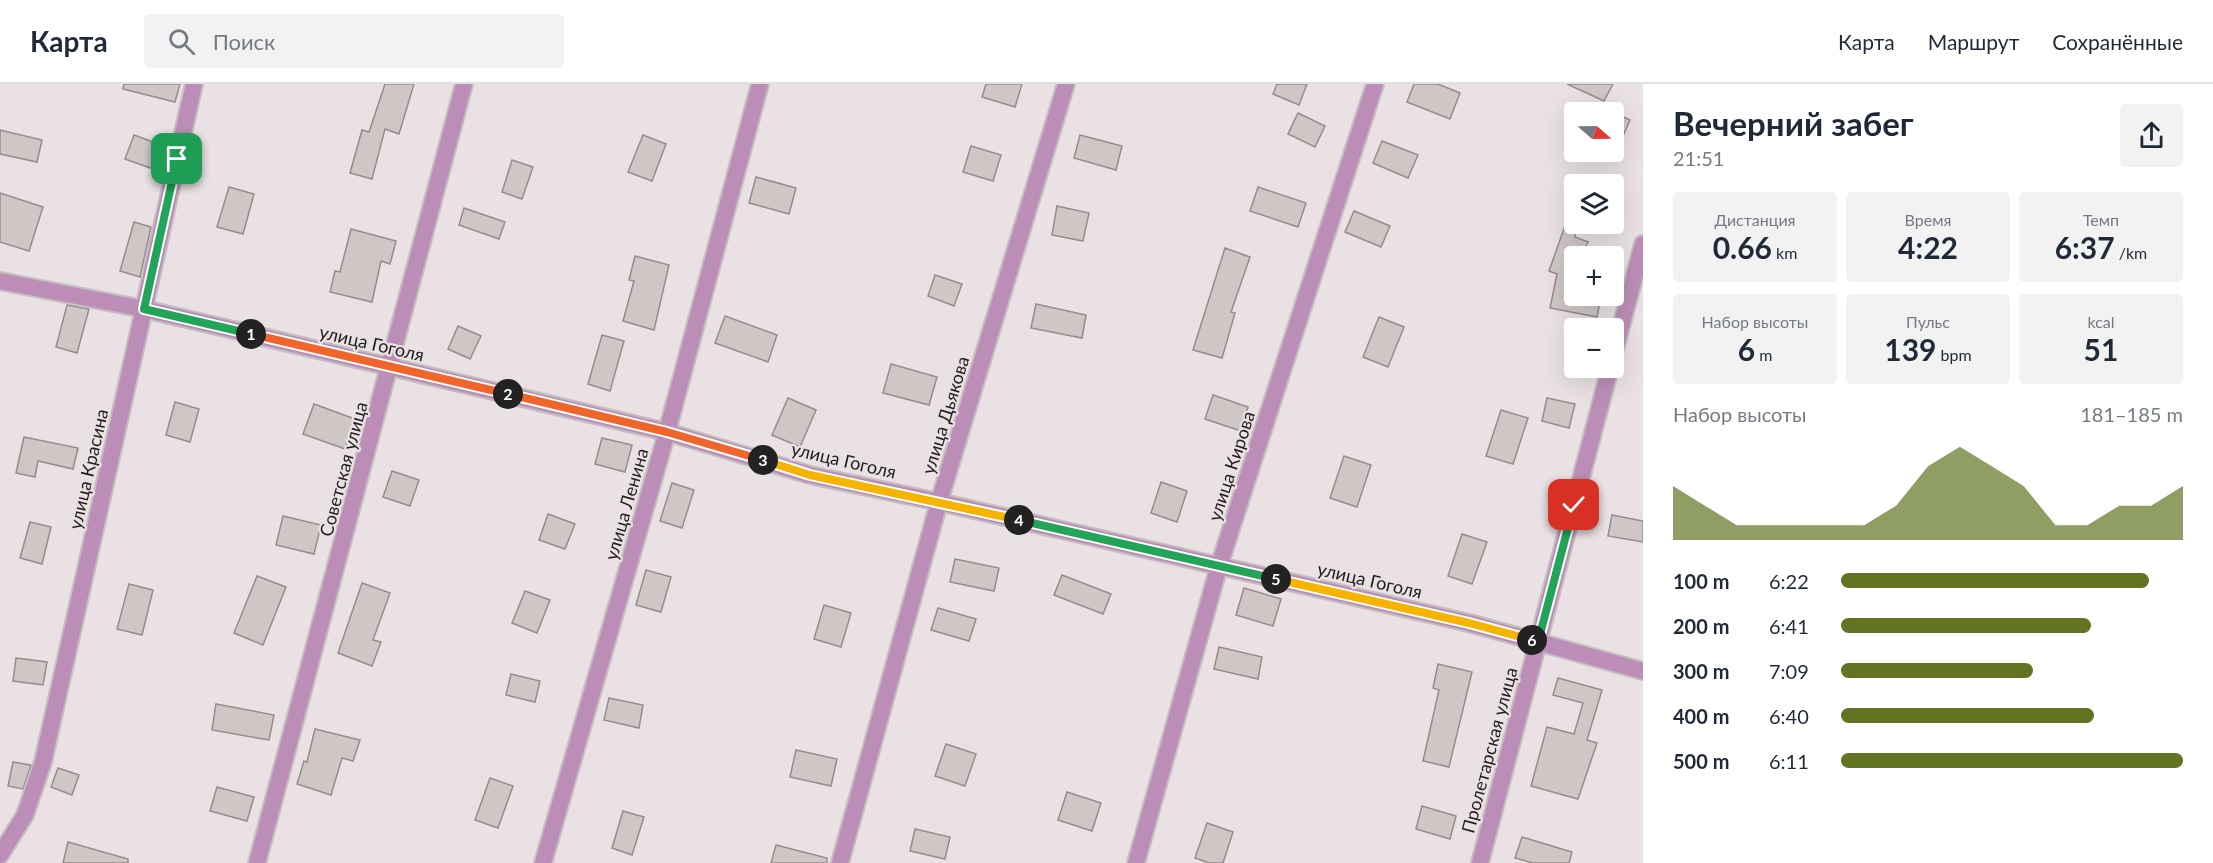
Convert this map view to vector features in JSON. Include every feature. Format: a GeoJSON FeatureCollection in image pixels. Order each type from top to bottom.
{"type":"FeatureCollection","features":[{"type":"Feature","properties":{"kind":"street","name":"улица Красина"},"geometry":{"type":"LineString","coordinates":[[0,855],[25,815],[43,762],[194,84]]}},
{"type":"Feature","properties":{"kind":"street","name":"Советская улица"},"geometry":{"type":"LineString","coordinates":[[257,863],[391,367],[464,84]]}},
{"type":"Feature","properties":{"kind":"street","name":"улица Ленина"},"geometry":{"type":"LineString","coordinates":[[543,863],[667,432],[760,84]]}},
{"type":"Feature","properties":{"kind":"street","name":"улица Дьякова"},"geometry":{"type":"LineString","coordinates":[[840,863],[939,501],[1066,84]]}},
{"type":"Feature","properties":{"kind":"street","name":"улица Кирова"},"geometry":{"type":"LineString","coordinates":[[1136,863],[1219,566],[1375,84]]}},
{"type":"Feature","properties":{"kind":"street"},"geometry":{"type":"LineString","coordinates":[[1623,318],[1643,244]]}},
{"type":"Feature","properties":{"kind":"street","name":"улица Гоголя"},"geometry":{"type":"LineString","coordinates":[[0,281],[144,309],[667,432],[810,475],[939,501],[1469,623],[1643,671]]}},
{"type":"Feature","properties":{"kind":"street","name":"Пролетарская улица"},"geometry":{"type":"LineString","coordinates":[[1480,863],[1607,378]]}},
{"type":"Feature","properties":{"kind":"building"},"geometry":{"type":"Polygon","coordinates":[[[124,84],[180,84],[175,102],[123,89],[124,84]]]}},
{"type":"Feature","properties":{"kind":"building"},"geometry":{"type":"Polygon","coordinates":[[[385,84],[414,84],[399,134],[385,129],[372,179],[350,173],[362,130],[369,132],[385,84]]]}},
{"type":"Feature","properties":{"kind":"building"},"geometry":{"type":"Polygon","coordinates":[[[986,84],[1022,84],[1015,107],[982,97],[986,84]]]}},
{"type":"Feature","properties":{"kind":"building"},"geometry":{"type":"Polygon","coordinates":[[[1277,84],[1307,84],[1299,105],[1273,94],[1277,84]]]}},
{"type":"Feature","properties":{"kind":"building"},"geometry":{"type":"Polygon","coordinates":[[[1414,84],[1438,84],[1460,93],[1450,119],[1407,102],[1414,84]]]}},
{"type":"Feature","properties":{"kind":"building"},"geometry":{"type":"Polygon","coordinates":[[[1567,84],[1613,84],[1604,101],[1567,84]]]}},
{"type":"Feature","properties":{"kind":"building"},"geometry":{"type":"Polygon","coordinates":[[[1298,113],[1325,126],[1315,147],[1288,134],[1298,113]]]}},
{"type":"Feature","properties":{"kind":"building"},"geometry":{"type":"Polygon","coordinates":[[[1624,117],[1630,120],[1624,134],[1624,117]]]}},
{"type":"Feature","properties":{"kind":"building"},"geometry":{"type":"Polygon","coordinates":[[[0,130],[42,140],[37,162],[0,154],[0,130]]]}},
{"type":"Feature","properties":{"kind":"building"},"geometry":{"type":"Polygon","coordinates":[[[134,135],[164,146],[156,170],[125,159],[134,135]]]}},
{"type":"Feature","properties":{"kind":"building"},"geometry":{"type":"Polygon","coordinates":[[[643,135],[666,144],[652,181],[628,172],[643,135]]]}},
{"type":"Feature","properties":{"kind":"building"},"geometry":{"type":"Polygon","coordinates":[[[1080,135],[1122,146],[1116,170],[1074,158],[1080,135]]]}},
{"type":"Feature","properties":{"kind":"building"},"geometry":{"type":"Polygon","coordinates":[[[1382,141],[1418,155],[1408,178],[1373,163],[1382,141]]]}},
{"type":"Feature","properties":{"kind":"building"},"geometry":{"type":"Polygon","coordinates":[[[971,146],[1001,155],[993,181],[963,172],[971,146]]]}},
{"type":"Feature","properties":{"kind":"building"},"geometry":{"type":"Polygon","coordinates":[[[512,160],[533,167],[522,199],[502,192],[512,160]]]}},
{"type":"Feature","properties":{"kind":"building"},"geometry":{"type":"Polygon","coordinates":[[[756,177],[796,188],[789,214],[749,203],[756,177]]]}},
{"type":"Feature","properties":{"kind":"building"},"geometry":{"type":"Polygon","coordinates":[[[229,187],[254,194],[243,234],[217,227],[229,187]]]}},
{"type":"Feature","properties":{"kind":"building"},"geometry":{"type":"Polygon","coordinates":[[[1258,187],[1306,203],[1298,227],[1250,211],[1258,187]]]}},
{"type":"Feature","properties":{"kind":"building"},"geometry":{"type":"Polygon","coordinates":[[[0,193],[43,207],[29,251],[0,242],[0,193]]]}},
{"type":"Feature","properties":{"kind":"building"},"geometry":{"type":"Polygon","coordinates":[[[1057,206],[1089,213],[1083,241],[1052,235],[1057,206]]]}},
{"type":"Feature","properties":{"kind":"building"},"geometry":{"type":"Polygon","coordinates":[[[464,208],[505,222],[499,239],[459,225],[464,208]]]}},
{"type":"Feature","properties":{"kind":"building"},"geometry":{"type":"Polygon","coordinates":[[[1354,211],[1390,226],[1381,247],[1345,232],[1354,211]]]}},
{"type":"Feature","properties":{"kind":"building"},"geometry":{"type":"Polygon","coordinates":[[[134,222],[151,227],[140,277],[120,271],[134,222]]]}},
{"type":"Feature","properties":{"kind":"building"},"geometry":{"type":"Polygon","coordinates":[[[1564,228],[1564,234],[1575,234],[1575,237],[1588,242],[1586,246],[1564,246],[1564,306],[1599,306],[1597,317],[1550,308],[1557,274],[1549,271],[1564,228]]]}},
{"type":"Feature","properties":{"kind":"building"},"geometry":{"type":"Polygon","coordinates":[[[351,229],[396,241],[390,264],[381,261],[372,302],[330,292],[335,271],[340,272],[351,229]]]}},
{"type":"Feature","properties":{"kind":"building"},"geometry":{"type":"Polygon","coordinates":[[[1225,248],[1250,257],[1231,312],[1235,313],[1222,358],[1193,350],[1225,248]]]}},
{"type":"Feature","properties":{"kind":"building"},"geometry":{"type":"Polygon","coordinates":[[[635,256],[669,265],[654,330],[623,321],[634,281],[629,280],[635,256]]]}},
{"type":"Feature","properties":{"kind":"building"},"geometry":{"type":"Polygon","coordinates":[[[935,275],[962,284],[954,306],[928,296],[935,275]]]}},
{"type":"Feature","properties":{"kind":"building"},"geometry":{"type":"Polygon","coordinates":[[[1036,304],[1086,315],[1082,338],[1031,328],[1036,304]]]}},
{"type":"Feature","properties":{"kind":"building"},"geometry":{"type":"Polygon","coordinates":[[[67,305],[89,309],[77,353],[56,347],[67,305]]]}},
{"type":"Feature","properties":{"kind":"building"},"geometry":{"type":"Polygon","coordinates":[[[725,316],[777,335],[768,362],[715,343],[725,316]]]}},
{"type":"Feature","properties":{"kind":"building"},"geometry":{"type":"Polygon","coordinates":[[[1379,317],[1404,327],[1388,367],[1363,357],[1379,317]]]}},
{"type":"Feature","properties":{"kind":"building"},"geometry":{"type":"Polygon","coordinates":[[[458,326],[481,336],[470,359],[448,349],[458,326]]]}},
{"type":"Feature","properties":{"kind":"building"},"geometry":{"type":"Polygon","coordinates":[[[602,335],[624,341],[610,391],[588,384],[602,335]]]}},
{"type":"Feature","properties":{"kind":"building"},"geometry":{"type":"Polygon","coordinates":[[[891,364],[937,377],[929,405],[883,393],[891,364]]]}},
{"type":"Feature","properties":{"kind":"building"},"geometry":{"type":"Polygon","coordinates":[[[1213,395],[1248,407],[1241,431],[1205,419],[1213,395]]]}},
{"type":"Feature","properties":{"kind":"building"},"geometry":{"type":"Polygon","coordinates":[[[788,398],[816,410],[800,447],[772,435],[788,398]]]}},
{"type":"Feature","properties":{"kind":"building"},"geometry":{"type":"Polygon","coordinates":[[[1547,398],[1575,404],[1569,428],[1542,421],[1547,398]]]}},
{"type":"Feature","properties":{"kind":"building"},"geometry":{"type":"Polygon","coordinates":[[[175,402],[199,409],[190,442],[166,435],[175,402]]]}},
{"type":"Feature","properties":{"kind":"building"},"geometry":{"type":"Polygon","coordinates":[[[314,404],[355,419],[345,449],[303,434],[314,404]]]}},
{"type":"Feature","properties":{"kind":"building"},"geometry":{"type":"Polygon","coordinates":[[[1501,410],[1528,418],[1513,464],[1486,456],[1501,410]]]}},
{"type":"Feature","properties":{"kind":"building"},"geometry":{"type":"Polygon","coordinates":[[[24,437],[78,448],[73,469],[38,461],[35,477],[16,473],[24,437]]]}},
{"type":"Feature","properties":{"kind":"building"},"geometry":{"type":"Polygon","coordinates":[[[602,438],[632,445],[625,472],[595,464],[602,438]]]}},
{"type":"Feature","properties":{"kind":"building"},"geometry":{"type":"Polygon","coordinates":[[[1344,456],[1371,465],[1357,507],[1330,498],[1344,456]]]}},
{"type":"Feature","properties":{"kind":"building"},"geometry":{"type":"Polygon","coordinates":[[[392,471],[419,480],[410,506],[383,497],[392,471]]]}},
{"type":"Feature","properties":{"kind":"building"},"geometry":{"type":"Polygon","coordinates":[[[1161,482],[1187,491],[1177,522],[1151,513],[1161,482]]]}},
{"type":"Feature","properties":{"kind":"building"},"geometry":{"type":"Polygon","coordinates":[[[672,483],[694,490],[682,528],[660,521],[672,483]]]}},
{"type":"Feature","properties":{"kind":"building"},"geometry":{"type":"Polygon","coordinates":[[[548,514],[575,524],[565,549],[539,540],[548,514]]]}},
{"type":"Feature","properties":{"kind":"building"},"geometry":{"type":"Polygon","coordinates":[[[1612,515],[1643,521],[1643,542],[1608,536],[1612,515]]]}},
{"type":"Feature","properties":{"kind":"building"},"geometry":{"type":"Polygon","coordinates":[[[283,516],[321,525],[314,554],[276,545],[283,516]]]}},
{"type":"Feature","properties":{"kind":"building"},"geometry":{"type":"Polygon","coordinates":[[[30,522],[51,527],[42,564],[20,558],[30,522]]]}},
{"type":"Feature","properties":{"kind":"building"},"geometry":{"type":"Polygon","coordinates":[[[1462,534],[1487,542],[1472,584],[1448,576],[1462,534]]]}},
{"type":"Feature","properties":{"kind":"building"},"geometry":{"type":"Polygon","coordinates":[[[955,559],[999,568],[994,591],[950,582],[955,559]]]}},
{"type":"Feature","properties":{"kind":"building"},"geometry":{"type":"Polygon","coordinates":[[[646,570],[671,577],[661,612],[636,605],[646,570]]]}},
{"type":"Feature","properties":{"kind":"building"},"geometry":{"type":"Polygon","coordinates":[[[1062,575],[1111,594],[1103,614],[1054,595],[1062,575]]]}},
{"type":"Feature","properties":{"kind":"building"},"geometry":{"type":"Polygon","coordinates":[[[257,576],[286,587],[263,645],[234,633],[257,576]]]}},
{"type":"Feature","properties":{"kind":"building"},"geometry":{"type":"Polygon","coordinates":[[[362,583],[390,593],[373,640],[381,642],[372,666],[338,653],[362,583]]]}},
{"type":"Feature","properties":{"kind":"building"},"geometry":{"type":"Polygon","coordinates":[[[129,584],[153,590],[142,635],[117,629],[129,584]]]}},
{"type":"Feature","properties":{"kind":"building"},"geometry":{"type":"Polygon","coordinates":[[[1244,588],[1281,599],[1273,626],[1236,615],[1244,588]]]}},
{"type":"Feature","properties":{"kind":"building"},"geometry":{"type":"Polygon","coordinates":[[[525,591],[550,600],[537,633],[512,623],[525,591]]]}},
{"type":"Feature","properties":{"kind":"building"},"geometry":{"type":"Polygon","coordinates":[[[824,605],[851,613],[841,647],[814,639],[824,605]]]}},
{"type":"Feature","properties":{"kind":"building"},"geometry":{"type":"Polygon","coordinates":[[[938,608],[976,619],[969,641],[931,630],[938,608]]]}},
{"type":"Feature","properties":{"kind":"building"},"geometry":{"type":"Polygon","coordinates":[[[1219,647],[1262,657],[1258,679],[1214,669],[1219,647]]]}},
{"type":"Feature","properties":{"kind":"building"},"geometry":{"type":"Polygon","coordinates":[[[16,658],[47,662],[43,685],[13,681],[16,658]]]}},
{"type":"Feature","properties":{"kind":"building"},"geometry":{"type":"Polygon","coordinates":[[[1438,664],[1472,672],[1449,767],[1423,761],[1439,690],[1433,688],[1438,664]]]}},
{"type":"Feature","properties":{"kind":"building"},"geometry":{"type":"Polygon","coordinates":[[[511,674],[540,681],[535,702],[506,695],[511,674]]]}},
{"type":"Feature","properties":{"kind":"building"},"geometry":{"type":"Polygon","coordinates":[[[1558,678],[1602,690],[1587,740],[1597,743],[1578,799],[1531,786],[1547,727],[1574,734],[1583,703],[1553,695],[1558,678]]]}},
{"type":"Feature","properties":{"kind":"building"},"geometry":{"type":"Polygon","coordinates":[[[609,698],[643,705],[639,728],[604,720],[609,698]]]}},
{"type":"Feature","properties":{"kind":"building"},"geometry":{"type":"Polygon","coordinates":[[[216,704],[274,715],[269,740],[212,730],[216,704]]]}},
{"type":"Feature","properties":{"kind":"building"},"geometry":{"type":"Polygon","coordinates":[[[315,729],[360,740],[353,761],[342,758],[331,795],[297,784],[304,761],[307,762],[315,729]]]}},
{"type":"Feature","properties":{"kind":"building"},"geometry":{"type":"Polygon","coordinates":[[[946,744],[976,754],[965,786],[935,776],[946,744]]]}},
{"type":"Feature","properties":{"kind":"building"},"geometry":{"type":"Polygon","coordinates":[[[796,750],[837,759],[831,786],[790,777],[796,750]]]}},
{"type":"Feature","properties":{"kind":"building"},"geometry":{"type":"Polygon","coordinates":[[[13,762],[31,765],[23,789],[8,786],[13,762]]]}},
{"type":"Feature","properties":{"kind":"building"},"geometry":{"type":"Polygon","coordinates":[[[58,768],[79,775],[72,795],[51,787],[58,768]]]}},
{"type":"Feature","properties":{"kind":"building"},"geometry":{"type":"Polygon","coordinates":[[[490,778],[513,786],[498,828],[475,820],[490,778]]]}},
{"type":"Feature","properties":{"kind":"building"},"geometry":{"type":"Polygon","coordinates":[[[217,787],[254,797],[247,821],[210,811],[217,787]]]}},
{"type":"Feature","properties":{"kind":"building"},"geometry":{"type":"Polygon","coordinates":[[[1067,792],[1101,803],[1092,831],[1058,820],[1067,792]]]}},
{"type":"Feature","properties":{"kind":"building"},"geometry":{"type":"Polygon","coordinates":[[[1422,806],[1456,816],[1450,839],[1416,829],[1422,806]]]}},
{"type":"Feature","properties":{"kind":"building"},"geometry":{"type":"Polygon","coordinates":[[[623,811],[644,817],[632,855],[612,848],[623,811]]]}},
{"type":"Feature","properties":{"kind":"building"},"geometry":{"type":"Polygon","coordinates":[[[1207,823],[1233,832],[1223,863],[1209,863],[1195,858],[1207,823]]]}},
{"type":"Feature","properties":{"kind":"building"},"geometry":{"type":"Polygon","coordinates":[[[915,829],[950,837],[945,859],[910,851],[915,829]]]}},
{"type":"Feature","properties":{"kind":"building"},"geometry":{"type":"Polygon","coordinates":[[[1522,837],[1572,852],[1569,863],[1533,863],[1515,858],[1522,837]]]}},
{"type":"Feature","properties":{"kind":"building"},"geometry":{"type":"Polygon","coordinates":[[[68,842],[128,859],[128,863],[63,863],[68,842]]]}},
{"type":"Feature","properties":{"kind":"building"},"geometry":{"type":"Polygon","coordinates":[[[776,845],[827,858],[827,863],[771,863],[776,845]]]}},
{"type":"Feature","properties":{"kind":"route"},"geometry":{"type":"LineString","coordinates":[[177,159],[144,309],[667,432],[810,475],[939,501],[1469,623],[1538,642],[1574,505]]}}]}
